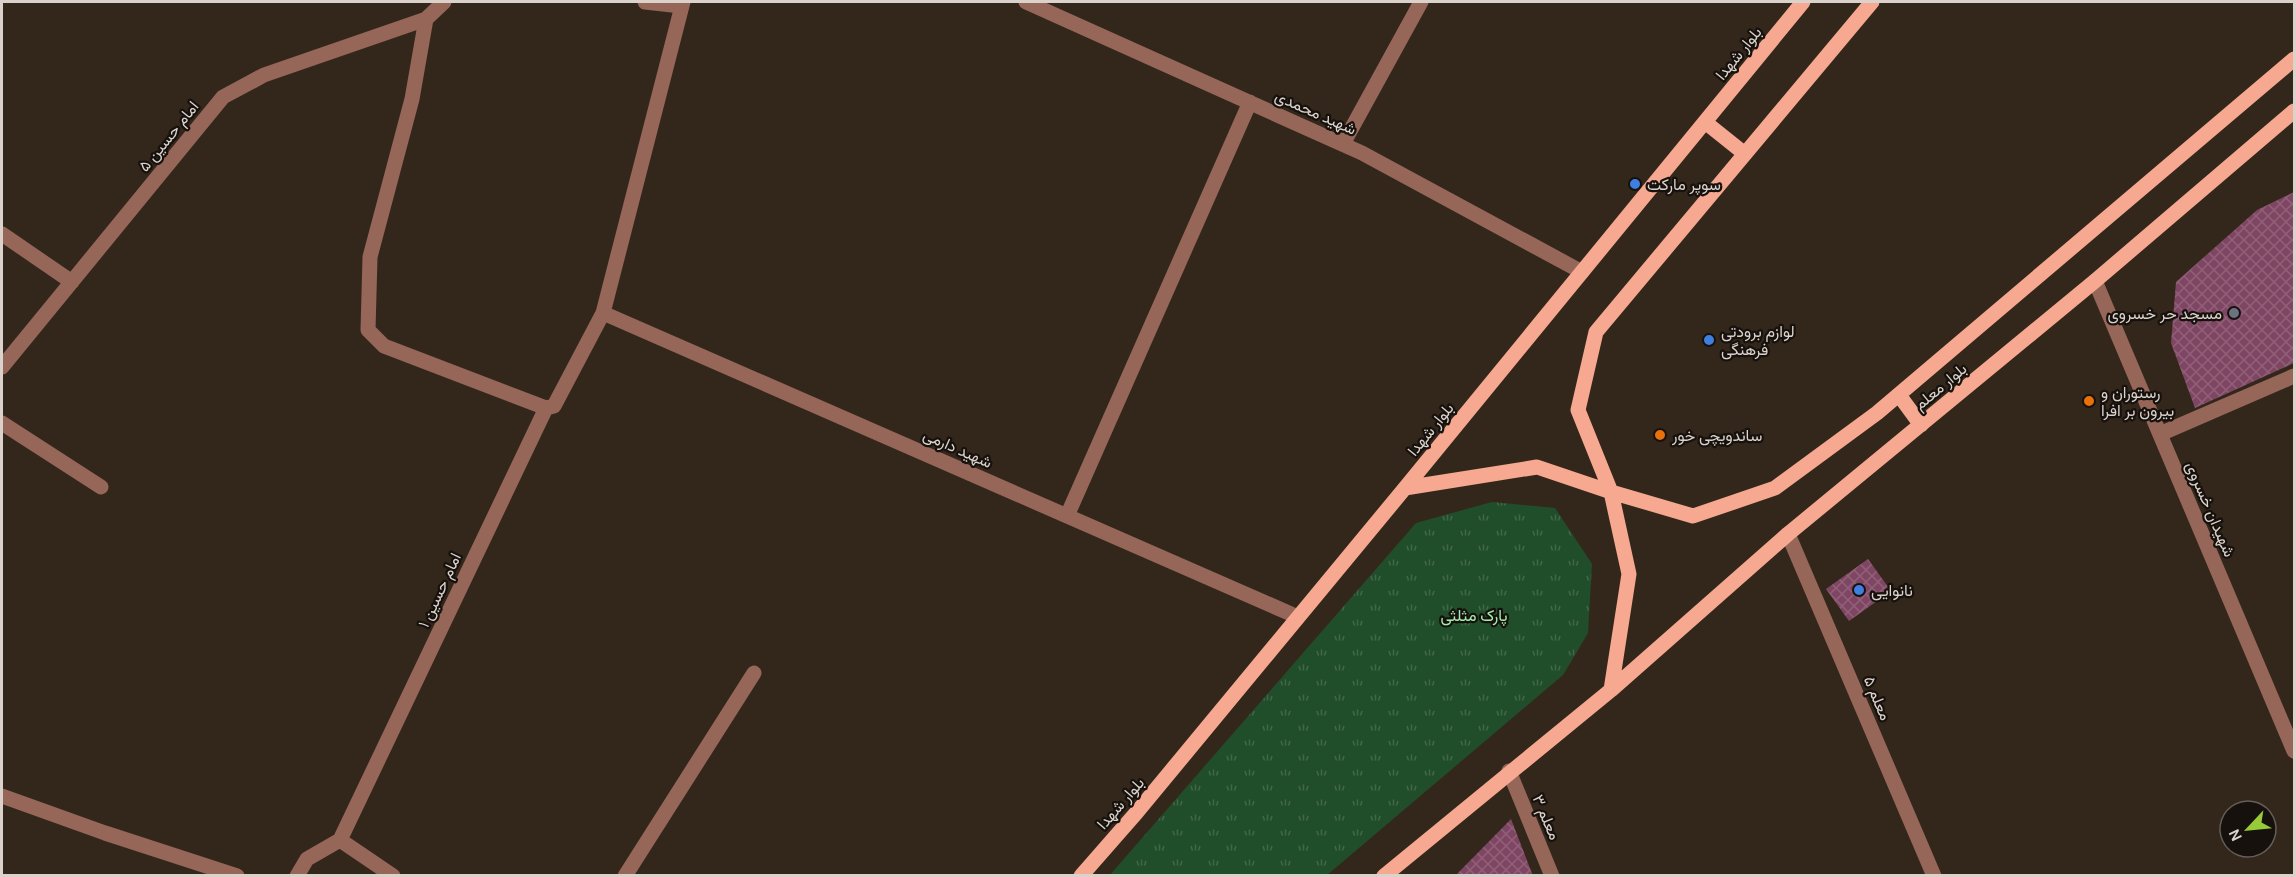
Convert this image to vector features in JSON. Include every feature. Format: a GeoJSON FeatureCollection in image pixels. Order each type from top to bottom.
{"type":"FeatureCollection","features":[{"type":"Feature","properties":{"kind":"main road","name":"بلوار شهدا"},"geometry":{"type":"LineString","coordinates":[[1081,876],[1137,812],[1405,488],[1803,2]]}},
{"type":"Feature","properties":{"kind":"main road"},"geometry":{"type":"LineString","coordinates":[[1384,876],[1509,771],[1611,690],[1629,574],[1611,492],[1578,410],[1596,332],[1872,2]]}},
{"type":"Feature","properties":{"kind":"main road","name":"بلوار معلم"},"geometry":{"type":"LineString","coordinates":[[1405,488],[1537,466],[1611,492],[1693,516],[1775,488],[1877,413],[2295,59]]}},
{"type":"Feature","properties":{"kind":"main road","name":"بلوار معلم"},"geometry":{"type":"LineString","coordinates":[[1611,690],[1788,534],[2095,281],[2295,111]]}},
{"type":"Feature","properties":{"kind":"main road"},"geometry":{"type":"LineString","coordinates":[[1705,122],[1745,154]]}},
{"type":"Feature","properties":{"kind":"main road"},"geometry":{"type":"LineString","coordinates":[[1899,394],[1921,425]]}},
{"type":"Feature","properties":{"kind":"street"},"geometry":{"type":"LineString","coordinates":[[444,2],[426,19],[412,99],[370,257],[368,330],[384,346],[546,408]]}},
{"type":"Feature","properties":{"kind":"street"},"geometry":{"type":"LineString","coordinates":[[645,2],[682,4]]}},
{"type":"Feature","properties":{"kind":"street","name":"شهید محمدی"},"geometry":{"type":"LineString","coordinates":[[1026,2],[1343,144],[1582,272]]}},
{"type":"Feature","properties":{"kind":"street"},"geometry":{"type":"LineString","coordinates":[[1343,144],[1421,2]]}},
{"type":"Feature","properties":{"kind":"street","name":"امام حسین ۱"},"geometry":{"type":"LineString","coordinates":[[340,840],[546,408],[554,406],[603,313],[682,4]]}},
{"type":"Feature","properties":{"kind":"street","name":"امام حسین ۵"},"geometry":{"type":"LineString","coordinates":[[2,367],[224,97],[264,75],[426,19]]}},
{"type":"Feature","properties":{"kind":"street"},"geometry":{"type":"LineString","coordinates":[[1066,516],[1250,102]]}},
{"type":"Feature","properties":{"kind":"street"},"geometry":{"type":"LineString","coordinates":[[2,234],[72,282]]}},
{"type":"Feature","properties":{"kind":"street","name":"شهیدان خسروی"},"geometry":{"type":"LineString","coordinates":[[2095,281],[2295,751]]}},
{"type":"Feature","properties":{"kind":"street","name":"شهید دارمی"},"geometry":{"type":"LineString","coordinates":[[603,313],[1298,617]]}},
{"type":"Feature","properties":{"kind":"street"},"geometry":{"type":"LineString","coordinates":[[2160,434],[2295,376]]}},
{"type":"Feature","properties":{"kind":"street"},"geometry":{"type":"LineString","coordinates":[[2,423],[101,487]]}},
{"type":"Feature","properties":{"kind":"street","name":"معلم ۵"},"geometry":{"type":"LineString","coordinates":[[1788,534],[1934,876]]}},
{"type":"Feature","properties":{"kind":"street"},"geometry":{"type":"LineString","coordinates":[[625,876],[754,673]]}},
{"type":"Feature","properties":{"kind":"street","name":"معلم ۳"},"geometry":{"type":"LineString","coordinates":[[1509,771],[1552,876]]}},
{"type":"Feature","properties":{"kind":"street"},"geometry":{"type":"LineString","coordinates":[[2,796],[105,833],[237,876]]}},
{"type":"Feature","properties":{"kind":"street"},"geometry":{"type":"LineString","coordinates":[[297,876],[307,859],[340,840],[393,876]]}},
{"type":"Feature","properties":{"kind":"green space","name":"پارک مثلثی"},"geometry":{"type":"Polygon","coordinates":[[[1492,502],[1555,508],[1592,564],[1588,633],[1563,675],[1327,875],[1110,875],[1416,523],[1492,502]]]}},
{"type":"Feature","properties":{"kind":"building","name":"مسجد حر خسروی"},"geometry":{"type":"Polygon","coordinates":[[[2294,192],[2294,363],[2195,408],[2171,343],[2176,282],[2257,210],[2294,192]]]}},
{"type":"Feature","properties":{"kind":"building","name":"نانوایی"},"geometry":{"type":"Polygon","coordinates":[[[1868,559],[1891,591],[1849,621],[1826,589],[1868,559]]]}},
{"type":"Feature","properties":{"kind":"building"},"geometry":{"type":"Polygon","coordinates":[[[1511,819],[1533,876],[1455,876],[1511,819]]]}},
{"type":"Feature","properties":{"kind":"place","name":"سوپر مارکت"},"geometry":{"type":"Point","coordinates":[1635,184]}},
{"type":"Feature","properties":{"kind":"place","name":"مسجد حر خسروی"},"geometry":{"type":"Point","coordinates":[2234,313]}},
{"type":"Feature","properties":{"kind":"place","name":"لوازم برودتی فرهنگی"},"geometry":{"type":"Point","coordinates":[1709,340]}},
{"type":"Feature","properties":{"kind":"place","name":"رستوران و بيرون بر افرا"},"geometry":{"type":"Point","coordinates":[2089,401]}},
{"type":"Feature","properties":{"kind":"place","name":"ساندویچی خور"},"geometry":{"type":"Point","coordinates":[1660,435]}},
{"type":"Feature","properties":{"kind":"place","name":"نانوایی"},"geometry":{"type":"Point","coordinates":[1859,590]}}]}
